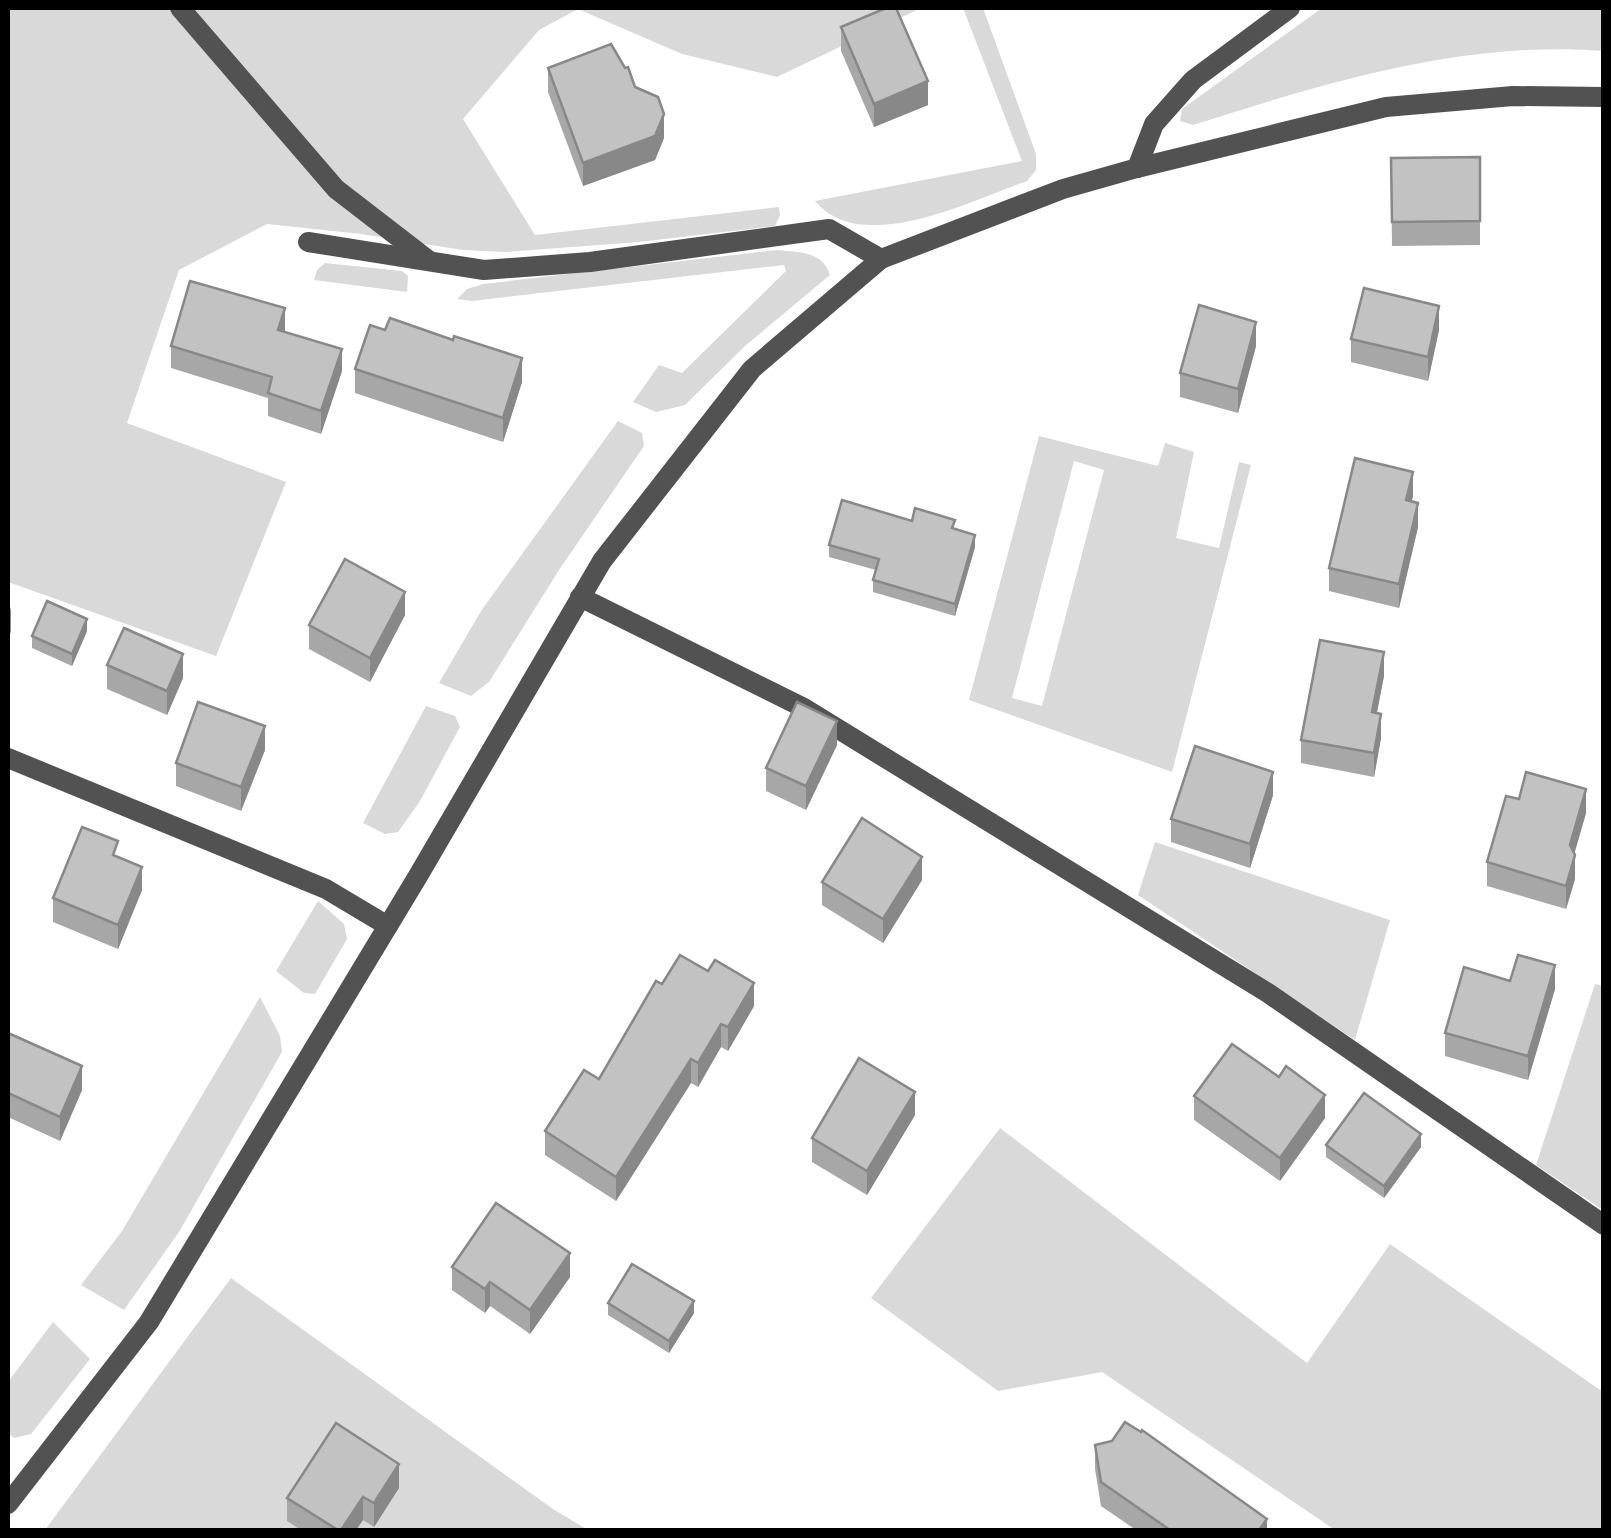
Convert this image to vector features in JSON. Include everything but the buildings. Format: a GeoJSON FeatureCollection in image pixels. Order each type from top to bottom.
{"type":"FeatureCollection","features":[{"type":"Feature","properties":{"kind":"street"},"geometry":{"type":"LineString","coordinates":[[180,8],[336,190],[430,261]]}},
{"type":"Feature","properties":{"kind":"street"},"geometry":{"type":"LineString","coordinates":[[1137,168],[1154,124],[1194,80],[1290,8]]}},
{"type":"Feature","properties":{"kind":"street"},"geometry":{"type":"LineString","coordinates":[[8,1504],[149,1322],[602,561],[752,369],[881,259],[1063,190],[1386,107],[1513,96],[1604,96]]}},
{"type":"Feature","properties":{"kind":"street"},"geometry":{"type":"LineString","coordinates":[[308,242],[484,270],[590,262],[829,229],[881,259]]}},
{"type":"Feature","properties":{"kind":"street"},"geometry":{"type":"LineString","coordinates":[[580,597],[804,708],[1235,972],[1604,1224]]}},
{"type":"Feature","properties":{"kind":"street"},"geometry":{"type":"LineString","coordinates":[[8,758],[326,889],[388,926]]}},
{"type":"Feature","properties":{"kind":"shaded area"},"geometry":{"type":"Polygon","coordinates":[[[8,8],[921,8],[777,77],[682,54],[578,9],[539,30],[463,119],[535,235],[779,207],[775,226],[506,252],[463,250],[267,224],[179,270],[127,423],[286,482],[216,656],[8,582],[8,8]]]}},
{"type":"Feature","properties":{"kind":"shaded area"},"geometry":{"type":"Polygon","coordinates":[[[963,8],[983,8],[1036,154],[1036,170],[1027,181],[917,220],[860,224],[835,217],[815,201],[1022,161],[963,8]]]}},
{"type":"Feature","properties":{"kind":"shaded area"},"geometry":{"type":"Polygon","coordinates":[[[1322,8],[1603,8],[1603,51],[1550,49],[1446,59],[1344,80],[1193,125],[1180,121],[1182,109],[1322,8]]]}},
{"type":"Feature","properties":{"kind":"shaded area"},"geometry":{"type":"Polygon","coordinates":[[[777,250],[816,257],[830,275],[745,346],[685,405],[656,412],[633,402],[659,365],[682,373],[786,271],[784,265],[472,301],[457,299],[467,289],[483,284],[777,250]]]}},
{"type":"Feature","properties":{"kind":"shaded area"},"geometry":{"type":"Polygon","coordinates":[[[325,263],[402,271],[408,276],[407,292],[314,280],[325,263]]]}},
{"type":"Feature","properties":{"kind":"shaded area"},"geometry":{"type":"Polygon","coordinates":[[[618,421],[642,433],[644,446],[489,682],[471,696],[439,683],[481,611],[618,421]]]}},
{"type":"Feature","properties":{"kind":"shaded area"},"geometry":{"type":"Polygon","coordinates":[[[1039,436],[1158,466],[1165,443],[1194,452],[1176,538],[1219,548],[1239,462],[1251,465],[1172,772],[969,700],[1039,436]],[[1074,461],[1012,698],[1042,706],[1104,470],[1074,461]]]}},
{"type":"Feature","properties":{"kind":"shaded area"},"geometry":{"type":"Polygon","coordinates":[[[426,706],[455,716],[460,727],[420,801],[398,832],[385,834],[363,823],[426,706]]]}},
{"type":"Feature","properties":{"kind":"shaded area"},"geometry":{"type":"Polygon","coordinates":[[[1155,842],[1390,920],[1355,1040],[1138,895],[1155,842]]]}},
{"type":"Feature","properties":{"kind":"shaded area"},"geometry":{"type":"Polygon","coordinates":[[[318,901],[344,924],[347,939],[315,994],[304,993],[276,971],[318,901]]]}},
{"type":"Feature","properties":{"kind":"shaded area"},"geometry":{"type":"Polygon","coordinates":[[[1595,984],[1604,986],[1603,1210],[1536,1165],[1595,984]]]}},
{"type":"Feature","properties":{"kind":"shaded area"},"geometry":{"type":"Polygon","coordinates":[[[260,997],[280,1036],[282,1052],[179,1232],[124,1310],[81,1285],[122,1231],[260,997]]]}},
{"type":"Feature","properties":{"kind":"shaded area"},"geometry":{"type":"Polygon","coordinates":[[[1000,1128],[1307,1363],[1390,1244],[1603,1392],[1603,1530],[1335,1530],[1102,1372],[998,1391],[871,1298],[1000,1128]]]}},
{"type":"Feature","properties":{"kind":"shaded area"},"geometry":{"type":"Polygon","coordinates":[[[231,1278],[553,1509],[588,1530],[45,1530],[231,1278]]]}},
{"type":"Feature","properties":{"kind":"shaded area"},"geometry":{"type":"Polygon","coordinates":[[[53,1322],[90,1359],[31,1434],[14,1438],[8,1433],[8,1382],[53,1322]]]}}]}
